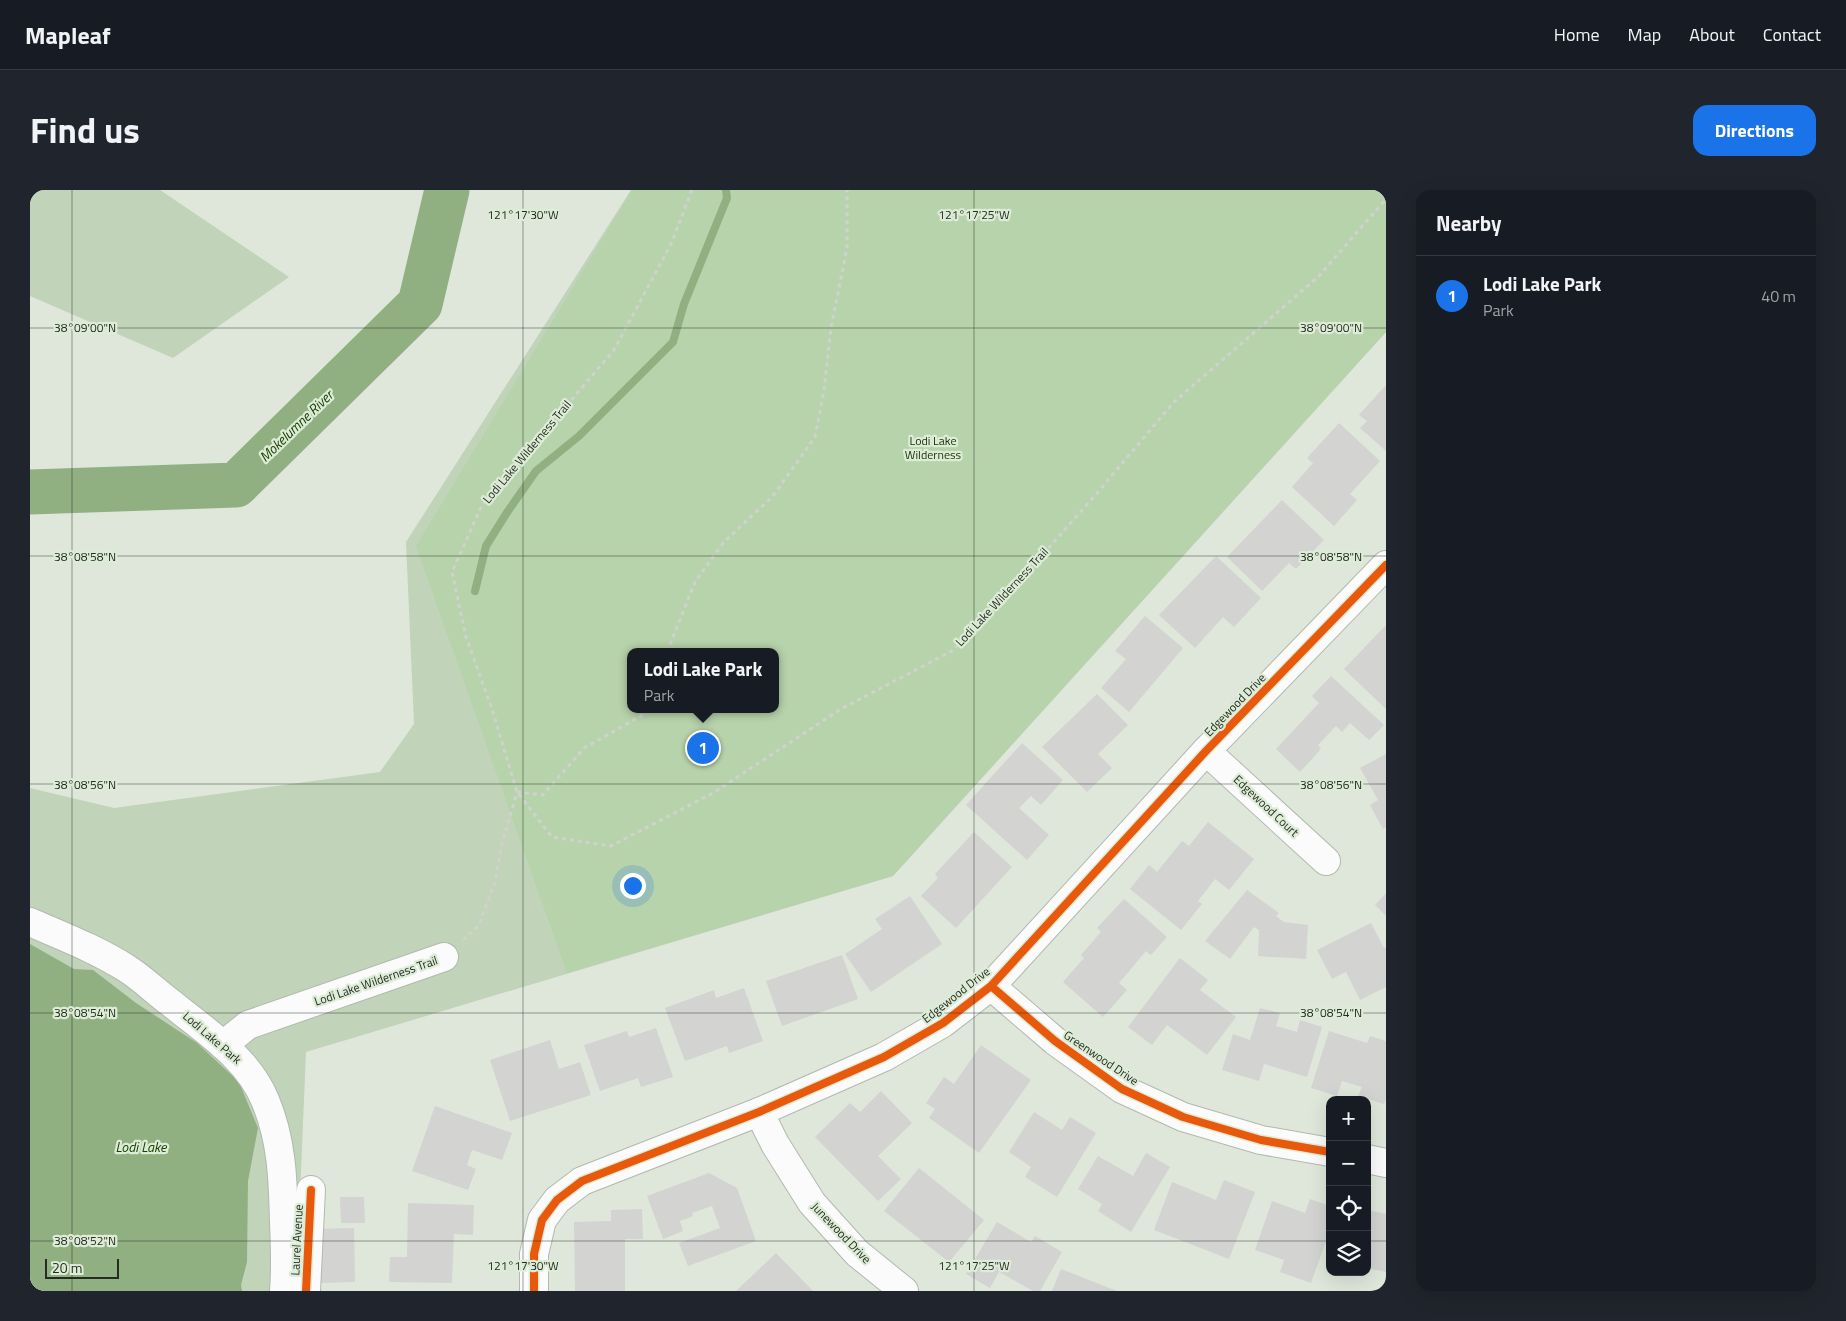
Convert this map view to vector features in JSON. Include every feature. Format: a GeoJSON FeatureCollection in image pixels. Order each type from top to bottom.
{"type":"FeatureCollection","features":[{"type":"Feature","properties":{"kind":"street","name":"Edgewood Drive"},"geometry":{"type":"LineString","coordinates":[[534,1291],[534,1254],[542,1220],[557,1200],[582,1181],[759,1112],[884,1057],[943,1023],[991,986],[1206,751],[1386,565]]}},
{"type":"Feature","properties":{"kind":"street","name":"Edgewood Court"},"geometry":{"type":"LineString","coordinates":[[1206,751],[1326,861]]}},
{"type":"Feature","properties":{"kind":"street","name":"Lodi Lake Park"},"geometry":{"type":"LineString","coordinates":[[30,922],[128,969],[223,1045],[243,1065],[256,1082],[265,1098],[278,1140],[283,1174],[286,1273],[284,1291]]}},
{"type":"Feature","properties":{"kind":"street","name":"Lodi Lake Wilderness Trail"},"geometry":{"type":"LineString","coordinates":[[223,1045],[248,1025],[444,957]]}},
{"type":"Feature","properties":{"kind":"street","name":"Greenwood Drive"},"geometry":{"type":"LineString","coordinates":[[991,986],[1055,1041],[1122,1089],[1183,1117],[1261,1140],[1326,1151]]}},
{"type":"Feature","properties":{"kind":"street","name":"Junewood Drive"},"geometry":{"type":"LineString","coordinates":[[759,1112],[775,1144],[812,1203],[857,1253],[904,1291]]}},
{"type":"Feature","properties":{"kind":"street"},"geometry":{"type":"LineString","coordinates":[[1371,1160],[1386,1163]]}},
{"type":"Feature","properties":{"kind":"street","name":"Laurel Avenue"},"geometry":{"type":"LineString","coordinates":[[306,1291],[311,1190]]}},
{"type":"Feature","properties":{"kind":"path"},"geometry":{"type":"LineString","coordinates":[[669,648],[695,582],[723,543],[773,496],[815,437],[824,390],[831,328],[847,248],[847,190]]}},
{"type":"Feature","properties":{"kind":"path"},"geometry":{"type":"LineString","coordinates":[[516,792],[544,795],[584,748],[641,716],[642,713]]}},
{"type":"Feature","properties":{"kind":"green space"},"geometry":{"type":"Polygon","coordinates":[[[30,190],[160,190],[289,277],[173,358],[30,296],[30,190]]]}},
{"type":"Feature","properties":{"kind":"green space","name":"Lodi Lake Wilderness"},"geometry":{"type":"Polygon","coordinates":[[[631,190],[1386,190],[1386,332],[893,876],[306,1052],[296,1291],[30,1291],[30,788],[114,808],[380,772],[414,724],[406,542],[631,190]]]}},
{"type":"Feature","properties":{"kind":"green space","name":"Lodi Lake Wilderness"},"geometry":{"type":"Polygon","coordinates":[[[632,190],[1386,190],[1386,332],[893,876],[567,973],[416,546],[632,190]]]}},
{"type":"Feature","properties":{"kind":"water","name":"Lodi Lake"},"geometry":{"type":"Polygon","coordinates":[[[30,944],[74,969],[93,970],[136,1003],[197,1043],[239,1082],[258,1128],[248,1181],[247,1262],[241,1285],[242,1291],[30,1291],[30,944]]]}},
{"type":"Feature","properties":{"kind":"building"},"geometry":{"type":"Polygon","coordinates":[[[1386,385],[1386,451],[1360,428],[1367,421],[1359,415],[1386,385]]]}},
{"type":"Feature","properties":{"kind":"building"},"geometry":{"type":"Polygon","coordinates":[[[1339,423],[1380,461],[1350,494],[1357,500],[1334,526],[1292,487],[1313,463],[1307,458],[1339,423]]]}},
{"type":"Feature","properties":{"kind":"building"},"geometry":{"type":"Polygon","coordinates":[[[1282,500],[1324,540],[1296,569],[1289,563],[1262,591],[1227,557],[1282,500]]]}},
{"type":"Feature","properties":{"kind":"building"},"geometry":{"type":"Polygon","coordinates":[[[1216,556],[1261,598],[1234,627],[1223,617],[1195,648],[1159,615],[1216,556]]]}},
{"type":"Feature","properties":{"kind":"building"},"geometry":{"type":"Polygon","coordinates":[[[1145,616],[1183,648],[1129,712],[1101,688],[1126,659],[1115,651],[1145,616]]]}},
{"type":"Feature","properties":{"kind":"building"},"geometry":{"type":"Polygon","coordinates":[[[1386,625],[1386,709],[1344,669],[1386,625]]]}},
{"type":"Feature","properties":{"kind":"building"},"geometry":{"type":"Polygon","coordinates":[[[1331,676],[1384,725],[1369,740],[1350,723],[1342,732],[1336,726],[1318,745],[1321,749],[1300,772],[1276,749],[1319,703],[1312,696],[1331,676]]]}},
{"type":"Feature","properties":{"kind":"building"},"geometry":{"type":"Polygon","coordinates":[[[1097,694],[1128,725],[1098,754],[1112,768],[1087,792],[1042,747],[1097,694]]]}},
{"type":"Feature","properties":{"kind":"building"},"geometry":{"type":"Polygon","coordinates":[[[1022,743],[1063,780],[1041,805],[1031,796],[1019,808],[1049,835],[1027,860],[966,805],[1022,743]]]}},
{"type":"Feature","properties":{"kind":"building"},"geometry":{"type":"Polygon","coordinates":[[[1386,754],[1386,827],[1383,829],[1370,805],[1378,800],[1360,768],[1386,754]]]}},
{"type":"Feature","properties":{"kind":"building"},"geometry":{"type":"Polygon","coordinates":[[[1208,822],[1254,859],[1229,890],[1215,879],[1198,901],[1202,904],[1181,930],[1130,889],[1149,865],[1157,872],[1182,841],[1189,846],[1208,822]]]}},
{"type":"Feature","properties":{"kind":"building"},"geometry":{"type":"Polygon","coordinates":[[[974,832],[1012,867],[956,928],[921,896],[938,878],[935,874],[974,832]]]}},
{"type":"Feature","properties":{"kind":"building"},"geometry":{"type":"Polygon","coordinates":[[[1247,890],[1279,913],[1276,916],[1284,922],[1308,925],[1306,959],[1258,956],[1259,930],[1254,927],[1230,959],[1205,941],[1247,890]]]}},
{"type":"Feature","properties":{"kind":"building"},"geometry":{"type":"Polygon","coordinates":[[[1386,893],[1386,916],[1375,905],[1386,893]]]}},
{"type":"Feature","properties":{"kind":"building"},"geometry":{"type":"Polygon","coordinates":[[[910,896],[942,944],[871,992],[845,954],[882,929],[875,919],[910,896]]]}},
{"type":"Feature","properties":{"kind":"building"},"geometry":{"type":"Polygon","coordinates":[[[1124,899],[1167,937],[1151,955],[1146,951],[1119,983],[1127,990],[1103,1017],[1063,982],[1084,958],[1081,955],[1101,932],[1097,928],[1124,899]]]}},
{"type":"Feature","properties":{"kind":"building"},"geometry":{"type":"Polygon","coordinates":[[[1371,923],[1384,948],[1386,947],[1386,987],[1360,1000],[1346,972],[1332,979],[1317,950],[1371,923]]]}},
{"type":"Feature","properties":{"kind":"building"},"geometry":{"type":"Polygon","coordinates":[[[842,955],[858,999],[782,1026],[766,981],[842,955]]]}},
{"type":"Feature","properties":{"kind":"building"},"geometry":{"type":"Polygon","coordinates":[[[1180,958],[1208,980],[1200,990],[1236,1017],[1207,1055],[1167,1025],[1152,1045],[1128,1027],[1180,958]]]}},
{"type":"Feature","properties":{"kind":"building"},"geometry":{"type":"Polygon","coordinates":[[[744,988],[763,1041],[729,1053],[727,1046],[685,1061],[665,1008],[714,990],[716,998],[744,988]]]}},
{"type":"Feature","properties":{"kind":"building"},"geometry":{"type":"Polygon","coordinates":[[[1260,1008],[1280,1013],[1276,1026],[1297,1032],[1300,1020],[1322,1027],[1307,1077],[1264,1064],[1259,1081],[1222,1070],[1233,1034],[1250,1040],[1260,1008]]]}},
{"type":"Feature","properties":{"kind":"building"},"geometry":{"type":"Polygon","coordinates":[[[656,1028],[673,1077],[641,1087],[638,1078],[600,1091],[584,1045],[627,1031],[629,1037],[656,1028]]]}},
{"type":"Feature","properties":{"kind":"building"},"geometry":{"type":"Polygon","coordinates":[[[1329,1031],[1367,1043],[1370,1036],[1386,1041],[1386,1098],[1384,1104],[1371,1100],[1371,1096],[1358,1096],[1362,1087],[1342,1081],[1337,1096],[1311,1088],[1329,1031]]]}},
{"type":"Feature","properties":{"kind":"building"},"geometry":{"type":"Polygon","coordinates":[[[550,1040],[559,1069],[580,1062],[591,1095],[510,1121],[490,1060],[550,1040]]]}},
{"type":"Feature","properties":{"kind":"building"},"geometry":{"type":"Polygon","coordinates":[[[981,1045],[1031,1080],[979,1153],[929,1118],[935,1109],[926,1103],[944,1077],[954,1084],[981,1045]]]}},
{"type":"Feature","properties":{"kind":"building"},"geometry":{"type":"Polygon","coordinates":[[[881,1091],[912,1123],[878,1156],[901,1179],[878,1201],[815,1137],[850,1103],[860,1112],[881,1091]]]}},
{"type":"Feature","properties":{"kind":"building"},"geometry":{"type":"Polygon","coordinates":[[[435,1106],[512,1133],[502,1160],[472,1150],[467,1165],[476,1169],[468,1190],[412,1171],[435,1106]]]}},
{"type":"Feature","properties":{"kind":"building"},"geometry":{"type":"Polygon","coordinates":[[[1034,1112],[1062,1130],[1070,1117],[1096,1133],[1057,1197],[1025,1177],[1031,1167],[1009,1152],[1034,1112]]]}},
{"type":"Feature","properties":{"kind":"building"},"geometry":{"type":"Polygon","coordinates":[[[1146,1153],[1170,1167],[1131,1232],[1098,1211],[1102,1204],[1078,1189],[1098,1156],[1133,1176],[1146,1153]]]}},
{"type":"Feature","properties":{"kind":"building"},"geometry":{"type":"Polygon","coordinates":[[[919,1168],[984,1220],[949,1262],[884,1211],[919,1168]]]}},
{"type":"Feature","properties":{"kind":"building"},"geometry":{"type":"Polygon","coordinates":[[[709,1173],[737,1188],[756,1241],[688,1266],[679,1243],[720,1228],[712,1206],[692,1213],[693,1216],[680,1221],[683,1231],[663,1239],[647,1196],[709,1173]]]}},
{"type":"Feature","properties":{"kind":"building"},"geometry":{"type":"Polygon","coordinates":[[[1224,1180],[1255,1192],[1229,1259],[1154,1230],[1172,1182],[1216,1200],[1224,1180]]]}},
{"type":"Feature","properties":{"kind":"building"},"geometry":{"type":"Polygon","coordinates":[[[340,1197],[364,1197],[365,1223],[341,1223],[340,1197]]]}},
{"type":"Feature","properties":{"kind":"building"},"geometry":{"type":"Polygon","coordinates":[[[1310,1199],[1326,1205],[1326,1241],[1311,1283],[1280,1272],[1284,1260],[1255,1250],[1272,1201],[1305,1213],[1310,1199]]]}},
{"type":"Feature","properties":{"kind":"building"},"geometry":{"type":"Polygon","coordinates":[[[408,1203],[474,1205],[473,1235],[454,1234],[452,1283],[389,1282],[390,1257],[407,1257],[408,1203]]]}},
{"type":"Feature","properties":{"kind":"building"},"geometry":{"type":"Polygon","coordinates":[[[642,1209],[643,1239],[625,1239],[625,1291],[575,1291],[574,1222],[611,1221],[611,1210],[642,1209]]]}},
{"type":"Feature","properties":{"kind":"building"},"geometry":{"type":"Polygon","coordinates":[[[1371,1211],[1386,1214],[1386,1272],[1371,1269],[1371,1211]]]}},
{"type":"Feature","properties":{"kind":"building"},"geometry":{"type":"Polygon","coordinates":[[[997,1222],[1031,1242],[1035,1236],[1062,1252],[1040,1291],[1033,1291],[999,1272],[990,1288],[966,1274],[997,1222]]]}},
{"type":"Feature","properties":{"kind":"building"},"geometry":{"type":"Polygon","coordinates":[[[354,1228],[355,1282],[320,1283],[319,1229],[354,1228]]]}},
{"type":"Feature","properties":{"kind":"building"},"geometry":{"type":"Polygon","coordinates":[[[776,1253],[813,1291],[736,1291],[776,1253]]]}},
{"type":"Feature","properties":{"kind":"building"},"geometry":{"type":"Polygon","coordinates":[[[1061,1269],[1117,1291],[1052,1291],[1061,1269]]]}},
{"type":"Feature","properties":{"kind":"waterway","name":"Mokelumne River"},"geometry":{"type":"LineString","coordinates":[[30,492],[236,485],[420,304],[447,190]]}},
{"type":"Feature","properties":{"kind":"waterway"},"geometry":{"type":"LineString","coordinates":[[475,591],[486,546],[536,471],[579,436],[673,342],[684,304],[727,198],[726,190]]}},
{"type":"Feature","properties":{"kind":"cycle path"},"geometry":{"type":"LineString","coordinates":[[534,1291],[534,1254],[542,1220],[557,1200],[582,1181],[759,1112],[884,1057],[943,1023],[991,986],[1206,751],[1386,565]]}},
{"type":"Feature","properties":{"kind":"cycle path"},"geometry":{"type":"LineString","coordinates":[[991,986],[1055,1041],[1122,1089],[1183,1117],[1261,1140],[1326,1151]]}},
{"type":"Feature","properties":{"kind":"cycle path"},"geometry":{"type":"LineString","coordinates":[[306,1291],[311,1190]]}},
{"type":"Feature","properties":{"kind":"place","name":"Lodi Lake Park"},"geometry":{"type":"Point","coordinates":[703,748]}}]}
